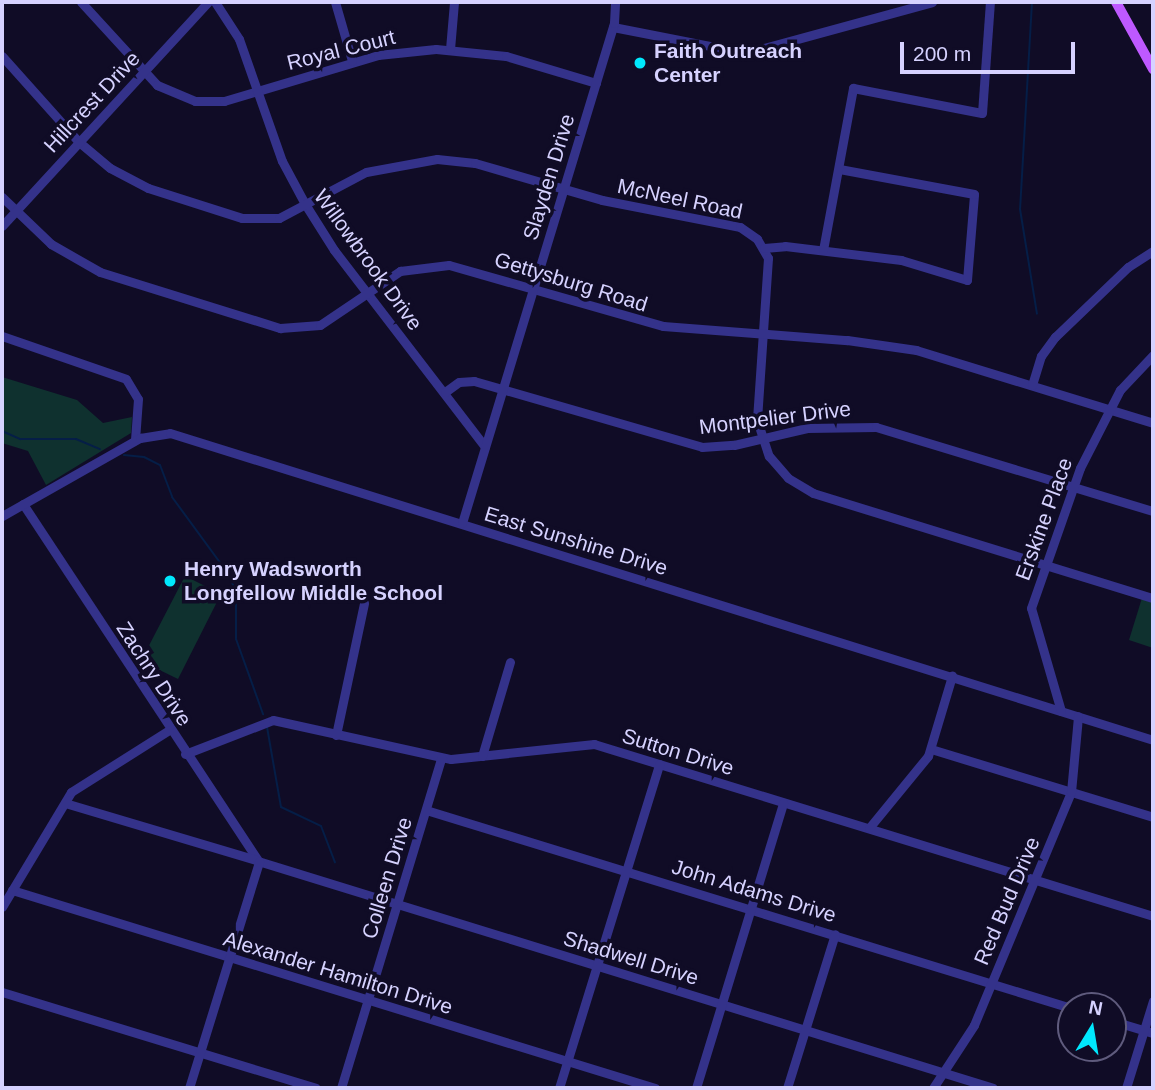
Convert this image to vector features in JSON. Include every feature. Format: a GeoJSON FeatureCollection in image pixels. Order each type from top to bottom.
{"type":"FeatureCollection","features":[{"type":"Feature","properties":{"kind":"main road"},"geometry":{"type":"LineString","coordinates":[[1116,2],[1153,67]]}},
{"type":"Feature","properties":{"kind":"street","name":"Royal Court"},"geometry":{"type":"LineString","coordinates":[[81,2],[144,72],[169,93],[195,101],[224,101],[352,61],[390,53],[450,50],[506,56],[596,83]]}},
{"type":"Feature","properties":{"kind":"street","name":"Hillcrest Drive"},"geometry":{"type":"LineString","coordinates":[[2,226],[208,2]]}},
{"type":"Feature","properties":{"kind":"street","name":"Willowbrook Drive"},"geometry":{"type":"LineString","coordinates":[[215,2],[239,39],[282,161],[305,204],[367,292],[485,447]]}},
{"type":"Feature","properties":{"kind":"street"},"geometry":{"type":"LineString","coordinates":[[335,2],[352,61]]}},
{"type":"Feature","properties":{"kind":"street"},"geometry":{"type":"LineString","coordinates":[[450,50],[454,2]]}},
{"type":"Feature","properties":{"kind":"street","name":"Slayden Drive"},"geometry":{"type":"LineString","coordinates":[[462,523],[613,27],[615,2]]}},
{"type":"Feature","properties":{"kind":"street"},"geometry":{"type":"LineString","coordinates":[[613,27],[746,54],[899,7],[932,2]]}},
{"type":"Feature","properties":{"kind":"street"},"geometry":{"type":"LineString","coordinates":[[823,250],[853,88],[982,113],[990,2]]}},
{"type":"Feature","properties":{"kind":"street","name":"McNeel Road"},"geometry":{"type":"LineString","coordinates":[[2,56],[79,142],[110,169],[139,184],[242,218],[272,219],[366,172],[416,160],[475,163],[564,189],[735,226],[749,232],[764,248]]}},
{"type":"Feature","properties":{"kind":"street"},"geometry":{"type":"LineString","coordinates":[[839,169],[974,194],[967,280],[901,260],[823,250],[764,248],[768,267],[756,401],[761,439],[781,471],[813,493],[1153,598]]}},
{"type":"Feature","properties":{"kind":"street","name":"Gettysburg Road"},"geometry":{"type":"LineString","coordinates":[[2,197],[51,244],[100,272],[269,326],[301,329],[320,325],[400,271],[437,264],[534,289],[644,323],[760,335],[882,343],[1153,423]]}},
{"type":"Feature","properties":{"kind":"street"},"geometry":{"type":"LineString","coordinates":[[1031,385],[1048,345],[1128,267],[1153,251]]}},
{"type":"Feature","properties":{"kind":"street"},"geometry":{"type":"LineString","coordinates":[[2,336],[126,379],[138,399],[135,440]]}},
{"type":"Feature","properties":{"kind":"street","name":"Erskine Place"},"geometry":{"type":"LineString","coordinates":[[1061,711],[1031,608],[1072,486],[1124,384],[1153,355]]}},
{"type":"Feature","properties":{"kind":"street","name":"Montpelier Drive"},"geometry":{"type":"LineString","coordinates":[[444,392],[463,380],[680,444],[718,447],[828,426],[876,427],[1153,511]]}},
{"type":"Feature","properties":{"kind":"street","name":"East Sunshine Drive"},"geometry":{"type":"LineString","coordinates":[[2,516],[135,440],[154,433],[170,433],[1153,740]]}},
{"type":"Feature","properties":{"kind":"street","name":"Zachry Drive"},"geometry":{"type":"LineString","coordinates":[[23,504],[169,730],[258,861]]}},
{"type":"Feature","properties":{"kind":"street"},"geometry":{"type":"LineString","coordinates":[[336,735],[364,603]]}},
{"type":"Feature","properties":{"kind":"street"},"geometry":{"type":"LineString","coordinates":[[482,757],[510,662]]}},
{"type":"Feature","properties":{"kind":"street"},"geometry":{"type":"LineString","coordinates":[[869,828],[931,749],[952,676]]}},
{"type":"Feature","properties":{"kind":"street","name":"Red Bud Drive"},"geometry":{"type":"LineString","coordinates":[[933,1088],[974,1024],[1071,792],[1078,716]]}},
{"type":"Feature","properties":{"kind":"street","name":"Sutton Drive"},"geometry":{"type":"LineString","coordinates":[[185,754],[273,720],[441,758],[482,757],[588,744],[1153,916]]}},
{"type":"Feature","properties":{"kind":"street"},"geometry":{"type":"LineString","coordinates":[[2,907],[65,803],[77,788],[169,730]]}},
{"type":"Feature","properties":{"kind":"street"},"geometry":{"type":"LineString","coordinates":[[931,749],[1153,817]]}},
{"type":"Feature","properties":{"kind":"street","name":"Colleen Drive"},"geometry":{"type":"LineString","coordinates":[[341,1088],[441,758]]}},
{"type":"Feature","properties":{"kind":"street"},"geometry":{"type":"LineString","coordinates":[[559,1088],[659,764]]}},
{"type":"Feature","properties":{"kind":"street","name":"Shadwell Drive"},"geometry":{"type":"LineString","coordinates":[[65,803],[993,1088]]}},
{"type":"Feature","properties":{"kind":"street"},"geometry":{"type":"LineString","coordinates":[[696,1088],[783,803]]}},
{"type":"Feature","properties":{"kind":"street","name":"John Adams Drive"},"geometry":{"type":"LineString","coordinates":[[426,810],[1057,1004]]}},
{"type":"Feature","properties":{"kind":"street"},"geometry":{"type":"LineString","coordinates":[[189,1088],[258,861]]}},
{"type":"Feature","properties":{"kind":"street","name":"Alexander Hamilton Drive"},"geometry":{"type":"LineString","coordinates":[[12,890],[654,1088]]}},
{"type":"Feature","properties":{"kind":"street"},"geometry":{"type":"LineString","coordinates":[[787,1088],[835,934]]}},
{"type":"Feature","properties":{"kind":"street"},"geometry":{"type":"LineString","coordinates":[[2,992],[316,1088]]}},
{"type":"Feature","properties":{"kind":"street"},"geometry":{"type":"LineString","coordinates":[[1126,1088],[1149,1032],[1153,1001]]}},
{"type":"Feature","properties":{"kind":"street"},"geometry":{"type":"LineString","coordinates":[[1127,1025],[1149,1032]]}},
{"type":"Feature","properties":{"kind":"green space"},"geometry":{"type":"Polygon","coordinates":[[[2,377],[77,400],[103,423],[132,417],[131,433],[46,485],[28,451],[2,443],[2,377]]]}},
{"type":"Feature","properties":{"kind":"green space"},"geometry":{"type":"Polygon","coordinates":[[[185,576],[221,594],[178,679],[141,661],[185,576]]]}},
{"type":"Feature","properties":{"kind":"green space"},"geometry":{"type":"Polygon","coordinates":[[[1142,598],[1153,602],[1153,648],[1129,640],[1142,598]]]}},
{"type":"Feature","properties":{"kind":"waterway"},"geometry":{"type":"LineString","coordinates":[[1032,2],[1020,209],[1037,314]]}},
{"type":"Feature","properties":{"kind":"waterway"},"geometry":{"type":"LineString","coordinates":[[2,431],[20,439],[76,439],[100,449]]}},
{"type":"Feature","properties":{"kind":"waterway"},"geometry":{"type":"LineString","coordinates":[[124,455],[144,457],[160,465],[172,497],[229,575],[236,592],[236,639],[263,714]]}},
{"type":"Feature","properties":{"kind":"waterway"},"geometry":{"type":"LineString","coordinates":[[267,727],[281,807],[321,826],[335,862]]}},
{"type":"Feature","properties":{"kind":"place","name":"Faith Outreach Center"},"geometry":{"type":"Point","coordinates":[640,63]}},
{"type":"Feature","properties":{"kind":"place","name":"Henry Wadsworth Longfellow Middle School"},"geometry":{"type":"Point","coordinates":[170,581]}}]}
